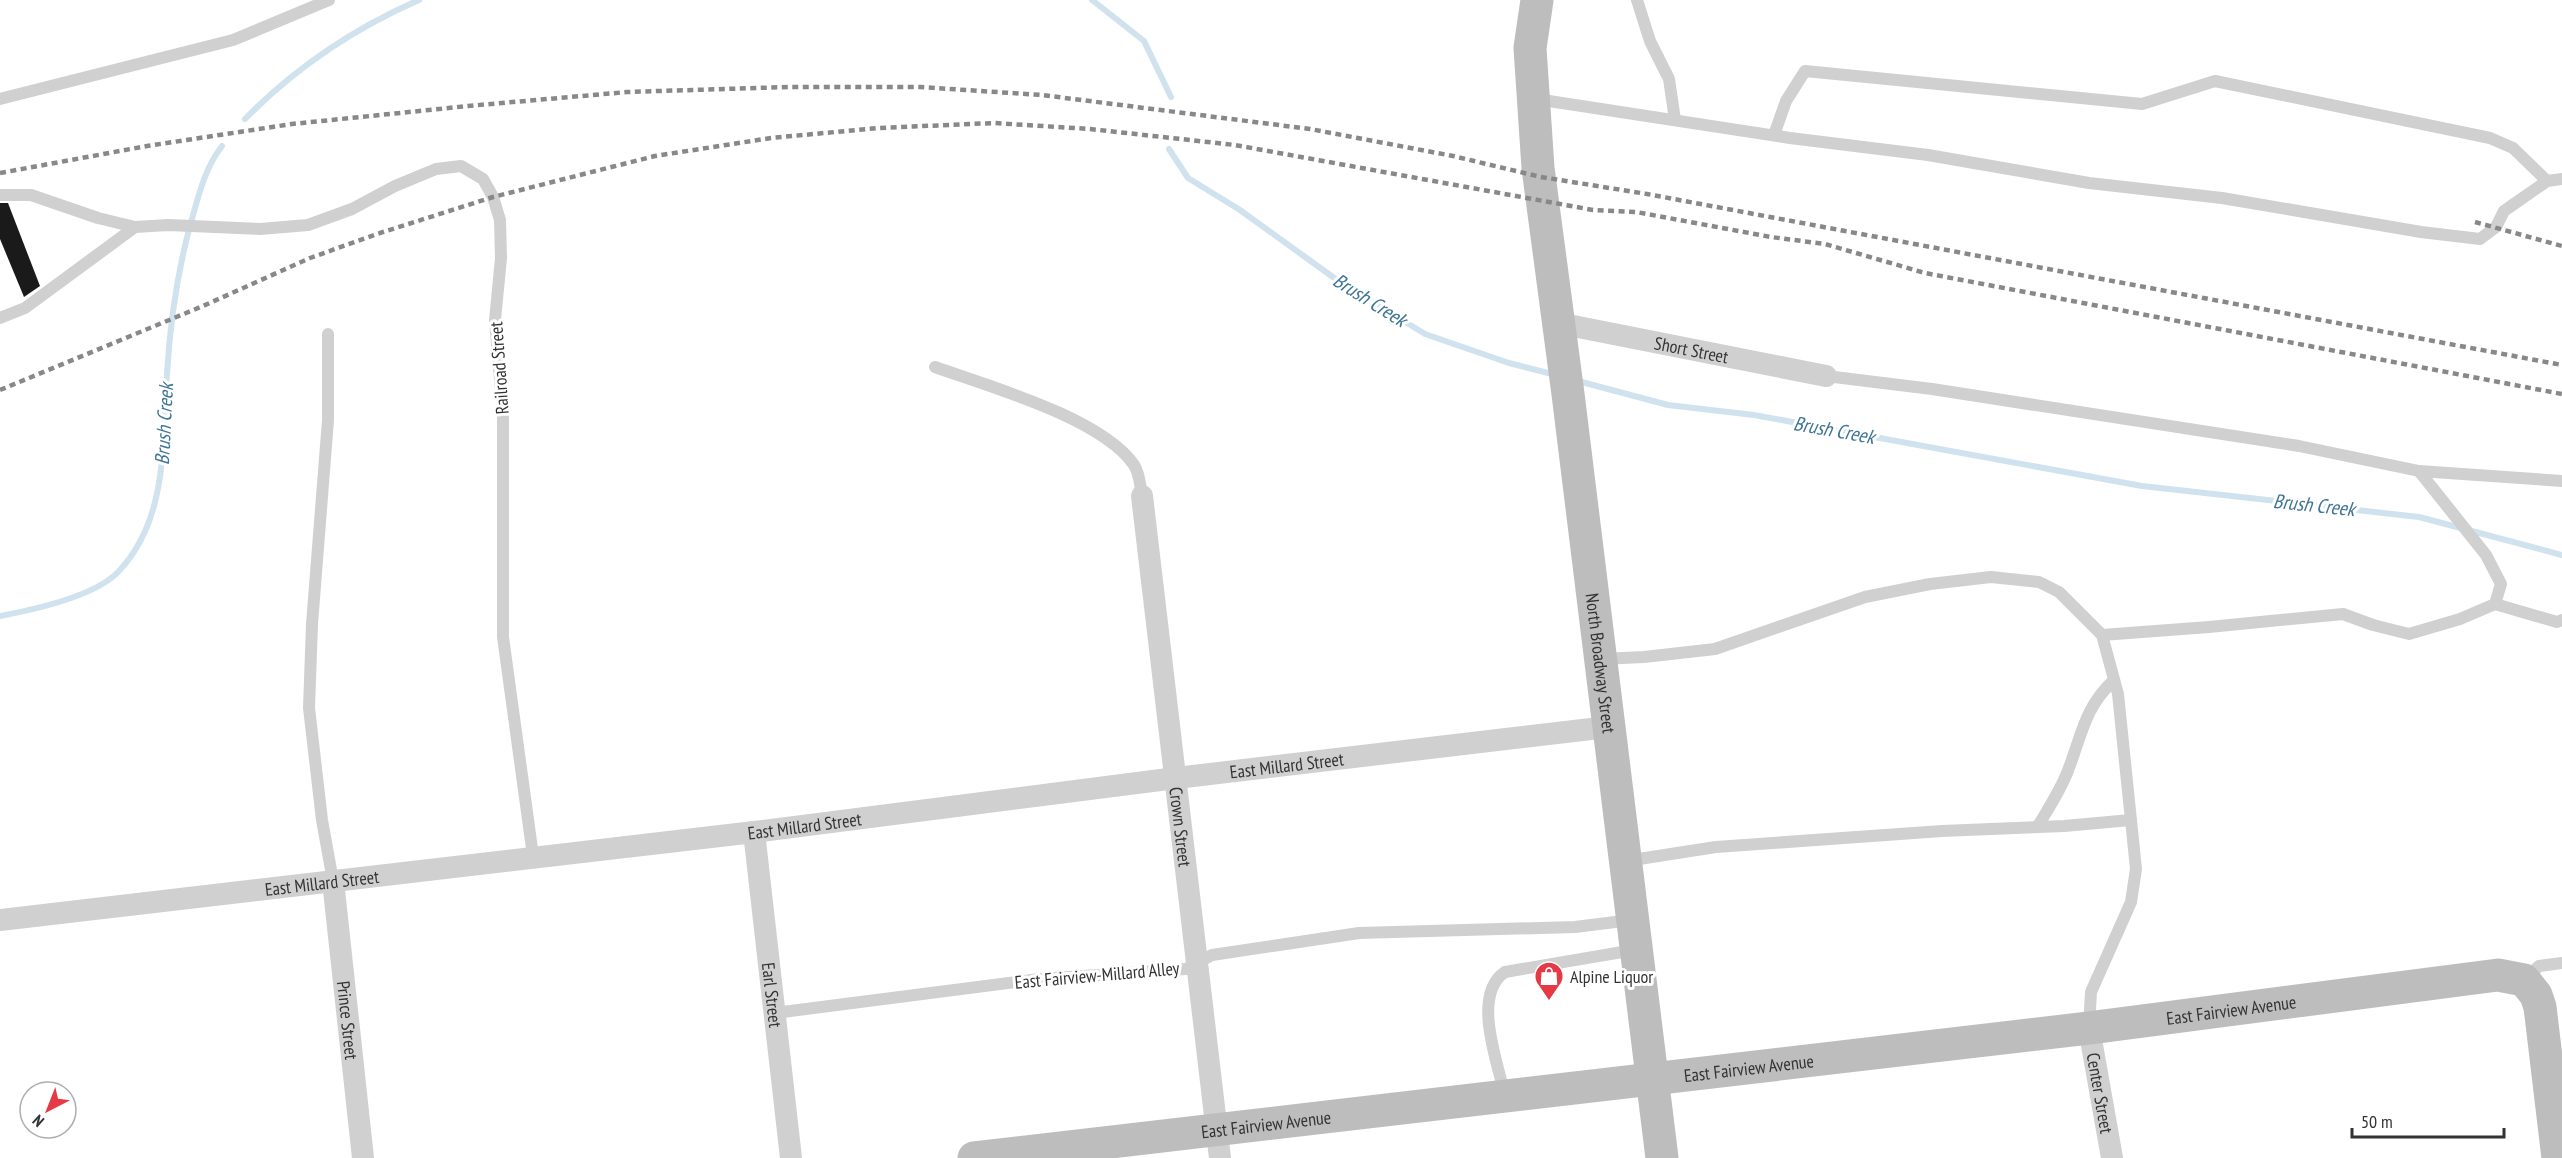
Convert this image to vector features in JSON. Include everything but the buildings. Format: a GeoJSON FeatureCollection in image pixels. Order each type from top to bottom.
{"type":"FeatureCollection","features":[{"type":"Feature","properties":{"kind":"street","name":"North Broadway Street"},"geometry":{"type":"LineString","coordinates":[[1537,0],[1530,48],[1539,168],[1662,1158]]}},
{"type":"Feature","properties":{"kind":"street","name":"Short Street"},"geometry":{"type":"LineString","coordinates":[[1559,335],[1826,376]]}},
{"type":"Feature","properties":{"kind":"street","name":"Crown Street"},"geometry":{"type":"LineString","coordinates":[[1142,496],[1218,1144]]}},
{"type":"Feature","properties":{"kind":"street","name":"East Millard Street"},"geometry":{"type":"LineString","coordinates":[[0,920],[532,856],[754,832],[1176,778],[1608,727]]}},
{"type":"Feature","properties":{"kind":"street","name":"Earl Street"},"geometry":{"type":"LineString","coordinates":[[754,832],[791,1158]]}},
{"type":"Feature","properties":{"kind":"street","name":"Prince Street"},"geometry":{"type":"LineString","coordinates":[[333,881],[363,1158]]}},
{"type":"Feature","properties":{"kind":"street","name":"East Fairview Avenue"},"geometry":{"type":"LineString","coordinates":[[974,1158],[1218,1144],[1506,1097],[2089,1028],[2498,975],[2524,980]]}},
{"type":"Feature","properties":{"kind":"street"},"geometry":{"type":"LineString","coordinates":[[2524,980],[2536,995],[2540,1007],[2557,1119],[2554,1157]]}},
{"type":"Feature","properties":{"kind":"street","name":"Center Street"},"geometry":{"type":"LineString","coordinates":[[2089,1028],[2112,1158]]}},
{"type":"Feature","properties":{"kind":"lane"},"geometry":{"type":"LineString","coordinates":[[0,99],[233,40],[329,0]]}},
{"type":"Feature","properties":{"kind":"lane"},"geometry":{"type":"LineString","coordinates":[[1637,0],[1650,41],[1669,79],[1675,120]]}},
{"type":"Feature","properties":{"kind":"lane"},"geometry":{"type":"LineString","coordinates":[[1773,135],[1786,101],[1805,71],[2142,104],[2215,81],[2490,138],[2513,148],[2547,181]]}},
{"type":"Feature","properties":{"kind":"lane"},"geometry":{"type":"LineString","coordinates":[[1533,98],[1773,135],[1928,155],[2089,183],[2222,198],[2480,239],[2496,227],[2504,211],[2547,181],[2562,179]]}},
{"type":"Feature","properties":{"kind":"lane","name":"Railroad Street"},"geometry":{"type":"LineString","coordinates":[[0,195],[31,195],[98,218],[135,226],[260,229],[308,225],[352,209],[395,186],[436,169],[461,166],[483,179],[493,196],[500,220],[501,249],[495,320],[503,414],[503,637],[532,856]]}},
{"type":"Feature","properties":{"kind":"lane"},"geometry":{"type":"LineString","coordinates":[[0,318],[25,308],[135,226]]}},
{"type":"Feature","properties":{"kind":"lane"},"geometry":{"type":"LineString","coordinates":[[328,334],[328,420],[312,624],[309,708],[322,820],[333,881]]}},
{"type":"Feature","properties":{"kind":"lane"},"geometry":{"type":"LineString","coordinates":[[934,368],[1065,415],[1100,436],[1134,465],[1142,496]]}},
{"type":"Feature","properties":{"kind":"lane"},"geometry":{"type":"LineString","coordinates":[[1826,376],[1932,389],[2299,446],[2419,471],[2562,481]]}},
{"type":"Feature","properties":{"kind":"lane"},"geometry":{"type":"LineString","coordinates":[[2419,471],[2486,555],[2501,584],[2495,604]]}},
{"type":"Feature","properties":{"kind":"lane"},"geometry":{"type":"LineString","coordinates":[[1600,659],[1644,657],[1714,649],[1865,597],[1930,584],[1991,577],[2039,582],[2060,592],[2102,635],[2114,680],[2136,869],[2131,902],[2091,992],[2089,1028]]}},
{"type":"Feature","properties":{"kind":"lane"},"geometry":{"type":"LineString","coordinates":[[2102,635],[2343,614],[2373,625],[2409,634],[2460,619],[2495,604],[2557,622],[2562,620]]}},
{"type":"Feature","properties":{"kind":"lane"},"geometry":{"type":"LineString","coordinates":[[2038,826],[2067,776],[2087,715],[2098,695],[2114,680]]}},
{"type":"Feature","properties":{"kind":"lane"},"geometry":{"type":"LineString","coordinates":[[1625,861],[1716,848],[2131,820]]}},
{"type":"Feature","properties":{"kind":"lane","name":"East Fairview-Millard Alley"},"geometry":{"type":"LineString","coordinates":[[775,1013],[1039,979],[1186,969],[1212,955],[1359,933],[1575,927],[1634,935]]}},
{"type":"Feature","properties":{"kind":"lane"},"geometry":{"type":"LineString","coordinates":[[1506,1097],[1495,1058],[1487,1007],[1495,978],[1504,972],[1634,935]]}},
{"type":"Feature","properties":{"kind":"lane"},"geometry":{"type":"LineString","coordinates":[[2524,980],[2539,966],[2562,963]]}},
{"type":"Feature","properties":{"kind":"waterway","name":"Brush Creek"},"geometry":{"type":"LineString","coordinates":[[245,119],[284,83],[326,51],[372,23],[419,0]]}},
{"type":"Feature","properties":{"kind":"waterway","name":"Brush Creek"},"geometry":{"type":"LineString","coordinates":[[1092,0],[1144,41],[1171,97]]}},
{"type":"Feature","properties":{"kind":"waterway","name":"Brush Creek"},"geometry":{"type":"LineString","coordinates":[[0,616],[62,601],[108,581],[135,551],[146,528],[155,504],[160,478],[170,336],[181,262],[202,184],[222,146]]}},
{"type":"Feature","properties":{"kind":"waterway","name":"Brush Creek"},"geometry":{"type":"LineString","coordinates":[[1169,149],[1188,178],[1240,210],[1337,280],[1425,334],[1509,363],[1556,375]]}},
{"type":"Feature","properties":{"kind":"waterway","name":"Brush Creek"},"geometry":{"type":"LineString","coordinates":[[1578,381],[1668,405],[1754,415],[2142,486],[2419,517],[2562,555]]}},
{"type":"Feature","properties":{"kind":"railway"},"geometry":{"type":"LineString","coordinates":[[0,173],[147,146],[292,124],[627,92],[789,87],[920,87],[1042,95],[1310,129],[1453,156],[1541,177],[1647,194],[2562,365]]}},
{"type":"Feature","properties":{"kind":"railway"},"geometry":{"type":"LineString","coordinates":[[0,390],[203,306],[310,258],[493,197],[655,156],[771,138],[878,128],[994,123],[1090,129],[1235,145],[1593,210],[1636,212],[1771,237],[1825,244],[1925,273],[2562,394]]}},
{"type":"Feature","properties":{"kind":"railway"},"geometry":{"type":"LineString","coordinates":[[2475,222],[2562,246]]}},
{"type":"Feature","properties":{"kind":"place","name":"Alpine Liquor"},"geometry":{"type":"Point","coordinates":[1549,1002]}}]}
